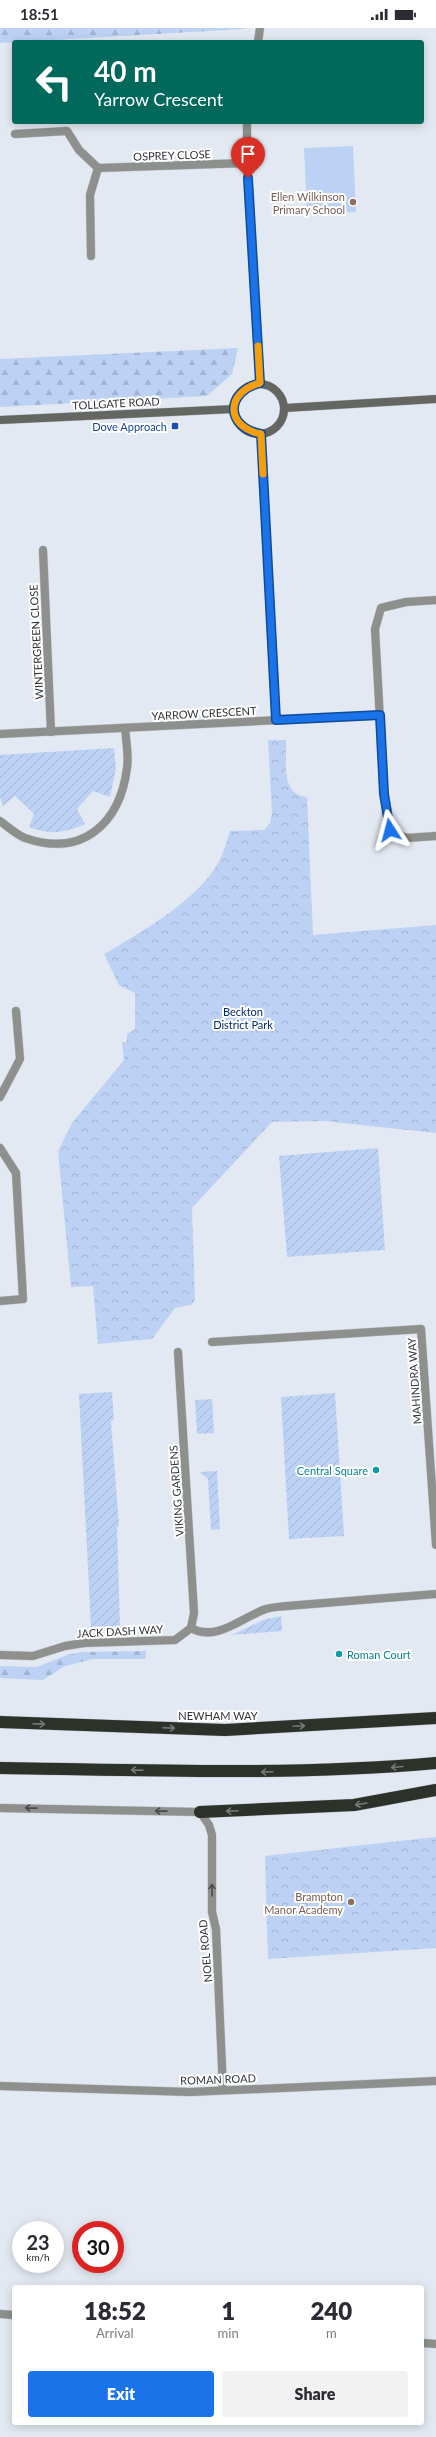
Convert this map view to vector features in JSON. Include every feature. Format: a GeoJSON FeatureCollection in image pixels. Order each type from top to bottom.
{"type":"FeatureCollection","features":[{"type":"Feature","properties":{"kind":"highway","name":"NEWHAM WAY"},"geometry":{"type":"LineString","coordinates":[[0,1722],[225,1730],[436,1718]]}},
{"type":"Feature","properties":{"kind":"highway"},"geometry":{"type":"LineString","coordinates":[[0,1768],[242,1772],[377,1768],[436,1763]]}},
{"type":"Feature","properties":{"kind":"highway"},"geometry":{"type":"LineString","coordinates":[[200,1812],[354,1805],[436,1790]]}},
{"type":"Feature","properties":{"kind":"street"},"geometry":{"type":"LineString","coordinates":[[258,40],[260,28]]}},
{"type":"Feature","properties":{"kind":"street"},"geometry":{"type":"LineString","coordinates":[[248,124],[246,163],[260,383]]}},
{"type":"Feature","properties":{"kind":"street"},"geometry":{"type":"LineString","coordinates":[[14,134],[66,131],[79,150],[98,168],[90,195],[92,256]]}},
{"type":"Feature","properties":{"kind":"street","name":"OSPREY CLOSE"},"geometry":{"type":"LineString","coordinates":[[98,168],[246,163]]}},
{"type":"Feature","properties":{"kind":"street"},"geometry":{"type":"LineString","coordinates":[[260,383],[272,387],[281,396],[285,408],[282,421],[273,431],[261,434],[247,432],[237,422],[234,409],[237,396],[247,386],[260,383]]}},
{"type":"Feature","properties":{"kind":"street"},"geometry":{"type":"LineString","coordinates":[[285,408],[436,399]]}},
{"type":"Feature","properties":{"kind":"street","name":"TOLLGATE ROAD"},"geometry":{"type":"LineString","coordinates":[[0,420],[234,409]]}},
{"type":"Feature","properties":{"kind":"street"},"geometry":{"type":"LineString","coordinates":[[261,434],[276,720]]}},
{"type":"Feature","properties":{"kind":"street","name":"WINTERGREEN CLOSE"},"geometry":{"type":"LineString","coordinates":[[43,550],[51,732]]}},
{"type":"Feature","properties":{"kind":"street"},"geometry":{"type":"LineString","coordinates":[[436,600],[406,602],[381,608],[375,629],[384,794],[390,830],[406,838],[436,836]]}},
{"type":"Feature","properties":{"kind":"street","name":"YARROW CRESCENT"},"geometry":{"type":"LineString","coordinates":[[0,734],[380,715]]}},
{"type":"Feature","properties":{"kind":"street"},"geometry":{"type":"LineString","coordinates":[[0,821],[25,838],[58,845],[91,836],[111,817],[122,793],[128,766],[125,728]]}},
{"type":"Feature","properties":{"kind":"street"},"geometry":{"type":"LineString","coordinates":[[0,1097],[20,1059],[16,1010]]}},
{"type":"Feature","properties":{"kind":"street"},"geometry":{"type":"LineString","coordinates":[[0,1148],[16,1173],[23,1299],[0,1301]]}},
{"type":"Feature","properties":{"kind":"street","name":"MAHINDRA WAY"},"geometry":{"type":"LineString","coordinates":[[212,1342],[421,1329],[436,1545]]}},
{"type":"Feature","properties":{"kind":"street","name":"VIKING GARDENS"},"geometry":{"type":"LineString","coordinates":[[178,1352],[194,1613],[191,1628]]}},
{"type":"Feature","properties":{"kind":"street"},"geometry":{"type":"LineString","coordinates":[[191,1628],[198,1632],[224,1630],[265,1609],[436,1594]]}},
{"type":"Feature","properties":{"kind":"street","name":"JACK DASH WAY"},"geometry":{"type":"LineString","coordinates":[[0,1656],[33,1656],[65,1646],[84,1643],[175,1640],[191,1628]]}},
{"type":"Feature","properties":{"kind":"street"},"geometry":{"type":"LineString","coordinates":[[0,1808],[200,1812]]}},
{"type":"Feature","properties":{"kind":"street","name":"NOEL ROAD"},"geometry":{"type":"LineString","coordinates":[[200,1812],[209,1825],[212,1835],[212,1912],[216,1929],[223,2090]]}},
{"type":"Feature","properties":{"kind":"street","name":"ROMAN ROAD"},"geometry":{"type":"LineString","coordinates":[[0,2086],[190,2092],[436,2081]]}},
{"type":"Feature","properties":{"kind":"street"},"geometry":{"type":"LineString","coordinates":[[0,2314],[12,2315]]}},
{"type":"Feature","properties":{"kind":"street"},"geometry":{"type":"LineString","coordinates":[[424,2343],[436,2344]]}},
{"type":"Feature","properties":{"kind":"green space"},"geometry":{"type":"Polygon","coordinates":[[[0,28],[244,28],[52,40],[12,40],[12,42],[0,43],[0,28]]]}},
{"type":"Feature","properties":{"kind":"green space"},"geometry":{"type":"Polygon","coordinates":[[[353,146],[356,212],[307,214],[304,148],[353,146]]]}},
{"type":"Feature","properties":{"kind":"green space"},"geometry":{"type":"Polygon","coordinates":[[[238,348],[232,374],[207,396],[0,407],[0,359],[238,348]]]}},
{"type":"Feature","properties":{"kind":"green space","name":"Beckton District Park"},"geometry":{"type":"Polygon","coordinates":[[[268,740],[286,740],[286,767],[289,784],[292,790],[298,795],[307,797],[313,935],[436,925],[436,1133],[324,1121],[272,1122],[192,1208],[195,1300],[191,1305],[175,1308],[152,1339],[98,1344],[93,1286],[71,1287],[58,1151],[72,1123],[124,1060],[122,1042],[127,1042],[127,1034],[135,1029],[135,993],[119,985],[104,954],[170,913],[201,886],[213,872],[221,857],[230,831],[264,830],[270,823],[272,813],[268,740]]]}},
{"type":"Feature","properties":{"kind":"green space"},"geometry":{"type":"Polygon","coordinates":[[[114,748],[116,768],[110,797],[93,791],[77,809],[85,824],[57,832],[37,830],[29,827],[34,814],[15,796],[3,806],[0,797],[0,755],[114,748]]]}},
{"type":"Feature","properties":{"kind":"green space"},"geometry":{"type":"Polygon","coordinates":[[[378,1148],[385,1250],[287,1257],[279,1156],[378,1148]]]}},
{"type":"Feature","properties":{"kind":"green space"},"geometry":{"type":"Polygon","coordinates":[[[112,1392],[114,1420],[111,1421],[119,1526],[117,1527],[120,1626],[91,1627],[79,1394],[112,1392]]]}},
{"type":"Feature","properties":{"kind":"green space"},"geometry":{"type":"Polygon","coordinates":[[[335,1393],[344,1536],[289,1539],[281,1397],[335,1393]]]}},
{"type":"Feature","properties":{"kind":"green space"},"geometry":{"type":"Polygon","coordinates":[[[212,1399],[214,1433],[197,1434],[195,1400],[212,1399]]]}},
{"type":"Feature","properties":{"kind":"green space"},"geometry":{"type":"Polygon","coordinates":[[[217,1471],[220,1529],[211,1530],[208,1479],[200,1472],[217,1471]]]}},
{"type":"Feature","properties":{"kind":"green space"},"geometry":{"type":"Polygon","coordinates":[[[281,1616],[282,1631],[232,1635],[263,1620],[281,1616]]]}},
{"type":"Feature","properties":{"kind":"green space"},"geometry":{"type":"Polygon","coordinates":[[[146,1651],[146,1659],[93,1659],[65,1666],[43,1680],[0,1678],[0,1666],[37,1667],[67,1655],[82,1652],[146,1651]]]}},
{"type":"Feature","properties":{"kind":"green space","name":"Brampton Manor Academy"},"geometry":{"type":"Polygon","coordinates":[[[436,1837],[436,1948],[268,1959],[265,1856],[436,1837]]]}},
{"type":"Feature","properties":{"kind":"slow traffic"},"geometry":{"type":"LineString","coordinates":[[258,346],[260,383],[247,386],[237,396],[234,409],[237,422],[247,432],[261,434],[263,474]]}},
{"type":"Feature","properties":{"kind":"place","name":"Ellen Wilkinson Primary School"},"geometry":{"type":"Point","coordinates":[353,202]}},
{"type":"Feature","properties":{"kind":"place","name":"Dove Approach"},"geometry":{"type":"Point","coordinates":[175,426]}},
{"type":"Feature","properties":{"kind":"place","name":"Central Square"},"geometry":{"type":"Point","coordinates":[376,1470]}},
{"type":"Feature","properties":{"kind":"place","name":"Roman Court"},"geometry":{"type":"Point","coordinates":[339,1654]}},
{"type":"Feature","properties":{"kind":"place","name":"Brampton Manor Academy"},"geometry":{"type":"Point","coordinates":[351,1902]}},
{"type":"Feature","properties":{"kind":"route"},"geometry":{"type":"LineString","coordinates":[[248,178],[260,383],[247,386],[237,396],[234,409],[237,422],[247,432],[261,434],[276,720],[380,715],[384,794],[390,830]]}}]}
